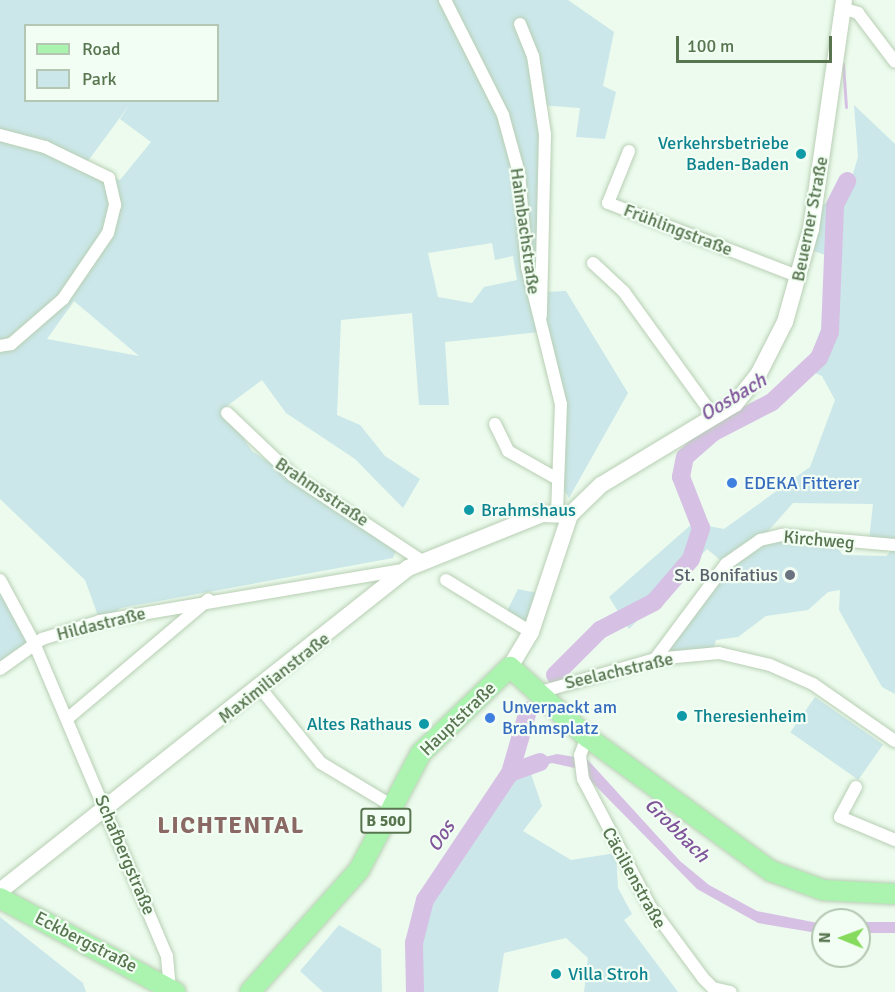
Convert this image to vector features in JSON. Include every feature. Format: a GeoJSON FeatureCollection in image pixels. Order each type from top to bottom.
{"type":"FeatureCollection","features":[{"type":"Feature","properties":{"kind":"main road","name":"Beuerner Straße"},"geometry":{"type":"LineString","coordinates":[[563,513],[601,485],[735,404],[759,373],[800,277],[848,8]]}},
{"type":"Feature","properties":{"kind":"main road","name":"Maximilianstraße"},"geometry":{"type":"LineString","coordinates":[[0,891],[261,689],[408,568],[563,513]]}},
{"type":"Feature","properties":{"kind":"main road","name":"Hauptstraße"},"geometry":{"type":"LineString","coordinates":[[250,992],[359,870],[421,753],[510,667],[531,632],[563,513]]}},
{"type":"Feature","properties":{"kind":"main road"},"geometry":{"type":"LineString","coordinates":[[510,667],[537,693],[583,746],[771,871],[823,890],[895,894]]}},
{"type":"Feature","properties":{"kind":"main road","name":"Eckbergstraße"},"geometry":{"type":"LineString","coordinates":[[0,898],[173,990]]}},
{"type":"Feature","properties":{"kind":"street","name":"Haimbachstraße"},"geometry":{"type":"LineString","coordinates":[[445,0],[503,115],[519,173],[527,267],[540,332],[561,404],[554,477],[563,513]]}},
{"type":"Feature","properties":{"kind":"street"},"geometry":{"type":"LineString","coordinates":[[848,8],[895,62]]}},
{"type":"Feature","properties":{"kind":"street","name":"Haimbachstraße"},"geometry":{"type":"LineString","coordinates":[[520,24],[541,95],[547,165],[540,332]]}},
{"type":"Feature","properties":{"kind":"street"},"geometry":{"type":"LineString","coordinates":[[0,135],[63,155],[109,178],[115,205],[108,233],[63,299],[11,344],[0,346]]}},
{"type":"Feature","properties":{"kind":"street","name":"Frühlingstraße"},"geometry":{"type":"LineString","coordinates":[[629,151],[608,203],[800,277]]}},
{"type":"Feature","properties":{"kind":"street"},"geometry":{"type":"LineString","coordinates":[[594,263],[624,292],[715,418]]}},
{"type":"Feature","properties":{"kind":"street","name":"Brahmsstraße"},"geometry":{"type":"LineString","coordinates":[[226,413],[292,475],[425,563]]}},
{"type":"Feature","properties":{"kind":"street"},"geometry":{"type":"LineString","coordinates":[[495,424],[508,451],[554,477]]}},
{"type":"Feature","properties":{"kind":"street","name":"Kirchweg"},"geometry":{"type":"LineString","coordinates":[[656,659],[712,581],[740,551],[782,535],[895,545]]}},
{"type":"Feature","properties":{"kind":"street","name":"Hildastraße"},"geometry":{"type":"LineString","coordinates":[[0,669],[34,643],[100,621],[210,599],[408,568]]}},
{"type":"Feature","properties":{"kind":"street"},"geometry":{"type":"LineString","coordinates":[[446,579],[531,632]]}},
{"type":"Feature","properties":{"kind":"street","name":"Schafbergstraße"},"geometry":{"type":"LineString","coordinates":[[0,580],[34,643],[168,956],[173,990]]}},
{"type":"Feature","properties":{"kind":"street","name":"Hildastraße"},"geometry":{"type":"LineString","coordinates":[[67,719],[156,649],[210,599]]}},
{"type":"Feature","properties":{"kind":"street","name":"Seelachstraße"},"geometry":{"type":"LineString","coordinates":[[537,693],[656,659],[719,653],[770,664],[813,684],[895,741]]}},
{"type":"Feature","properties":{"kind":"street"},"geometry":{"type":"LineString","coordinates":[[261,689],[321,763],[394,807]]}},
{"type":"Feature","properties":{"kind":"street","name":"Cäcilienstraße"},"geometry":{"type":"LineString","coordinates":[[583,746],[582,771],[592,802],[669,939],[713,988],[731,992]]}},
{"type":"Feature","properties":{"kind":"street"},"geometry":{"type":"LineString","coordinates":[[856,787],[840,816],[895,840]]}},
{"type":"Feature","properties":{"kind":"green space"},"geometry":{"type":"Polygon","coordinates":[[[0,0],[568,0],[614,32],[603,86],[616,92],[605,139],[576,137],[580,108],[539,105],[544,292],[566,291],[628,393],[569,498],[559,482],[562,427],[540,332],[445,342],[449,405],[419,405],[412,313],[341,320],[337,415],[360,425],[385,456],[420,479],[403,508],[355,459],[286,413],[262,380],[227,406],[227,413],[252,451],[397,549],[393,558],[121,608],[100,621],[85,580],[0,499],[0,0]],[[130,104],[85,165],[120,180],[151,142],[120,119],[130,104]],[[492,243],[428,253],[438,297],[472,303],[484,287],[517,280],[513,256],[495,260],[492,243]],[[74,301],[47,339],[139,356],[74,301]]]}},
{"type":"Feature","properties":{"kind":"green space"},"geometry":{"type":"Polygon","coordinates":[[[854,105],[895,144],[895,542],[869,540],[873,504],[793,503],[761,539],[833,543],[843,555],[886,556],[895,547],[895,694],[882,687],[839,610],[840,590],[828,592],[808,610],[766,616],[738,637],[716,640],[712,653],[675,657],[667,646],[725,564],[707,549],[629,629],[609,597],[693,523],[724,529],[810,467],[835,400],[822,376],[806,369],[828,310],[828,256],[811,250],[821,206],[848,190],[858,157],[854,105]]]}},
{"type":"Feature","properties":{"kind":"green space"},"geometry":{"type":"Polygon","coordinates":[[[0,581],[34,643],[0,669],[0,581]]]}},
{"type":"Feature","properties":{"kind":"green space"},"geometry":{"type":"Polygon","coordinates":[[[518,589],[537,593],[526,626],[505,615],[518,589]]]}},
{"type":"Feature","properties":{"kind":"green space"},"geometry":{"type":"Polygon","coordinates":[[[815,697],[883,745],[858,780],[790,732],[815,697]]]}},
{"type":"Feature","properties":{"kind":"green space"},"geometry":{"type":"Polygon","coordinates":[[[530,771],[542,806],[523,831],[571,860],[616,853],[618,888],[632,914],[624,920],[678,992],[584,992],[588,958],[566,938],[504,953],[498,992],[413,992],[410,934],[421,897],[461,830],[513,775],[530,771]]]}},
{"type":"Feature","properties":{"kind":"green space"},"geometry":{"type":"Polygon","coordinates":[[[0,917],[83,983],[86,992],[0,992],[0,917]]]}},
{"type":"Feature","properties":{"kind":"green space"},"geometry":{"type":"Polygon","coordinates":[[[339,925],[381,949],[382,992],[323,992],[300,971],[339,925]]]}},
{"type":"Feature","properties":{"kind":"shaded area"},"geometry":{"type":"Polygon","coordinates":[[[557,754],[587,759],[680,861],[709,885],[757,911],[811,922],[811,932],[758,923],[697,889],[579,769],[552,763],[518,774],[517,764],[557,754]]]}},
{"type":"Feature","properties":{"kind":"shaded area"},"geometry":{"type":"Polygon","coordinates":[[[871,922],[895,922],[895,933],[871,933],[871,922]]]}},
{"type":"Feature","properties":{"kind":"waterway","name":"Oosbach"},"geometry":{"type":"LineString","coordinates":[[843,64],[846,107]]}},
{"type":"Feature","properties":{"kind":"waterway","name":"Oosbach"},"geometry":{"type":"LineString","coordinates":[[555,675],[600,630],[654,602],[691,559],[701,528],[681,477],[685,457],[714,432],[772,402],[819,358],[830,332],[835,205],[847,181]]}},
{"type":"Feature","properties":{"kind":"waterway","name":"Oos"},"geometry":{"type":"LineString","coordinates":[[415,992],[414,943],[425,900],[510,773],[528,711]]}},
{"type":"Feature","properties":{"kind":"waterway","name":"Grobbach"},"geometry":{"type":"LineString","coordinates":[[510,773],[540,762]]}},
{"type":"Feature","properties":{"kind":"place","name":"Verkehrsbetriebe Baden-Baden"},"geometry":{"type":"Point","coordinates":[801,154]}},
{"type":"Feature","properties":{"kind":"place","name":"EDEKA Fitterer"},"geometry":{"type":"Point","coordinates":[732,483]}},
{"type":"Feature","properties":{"kind":"place","name":"Brahmshaus"},"geometry":{"type":"Point","coordinates":[469,510]}},
{"type":"Feature","properties":{"kind":"place","name":"St. Bonifatius"},"geometry":{"type":"Point","coordinates":[790,575]}},
{"type":"Feature","properties":{"kind":"place","name":"Theresienheim"},"geometry":{"type":"Point","coordinates":[682,716]}},
{"type":"Feature","properties":{"kind":"place","name":"Unverpackt am Brahmsplatz"},"geometry":{"type":"Point","coordinates":[490,718]}},
{"type":"Feature","properties":{"kind":"place","name":"Altes Rathaus"},"geometry":{"type":"Point","coordinates":[424,724]}},
{"type":"Feature","properties":{"kind":"place","name":"Villa Stroh"},"geometry":{"type":"Point","coordinates":[556,974]}},
{"type":"Feature","properties":{"kind":"district","name":"LICHTENTAL"},"geometry":{"type":"Point","coordinates":[231,826]}}]}
